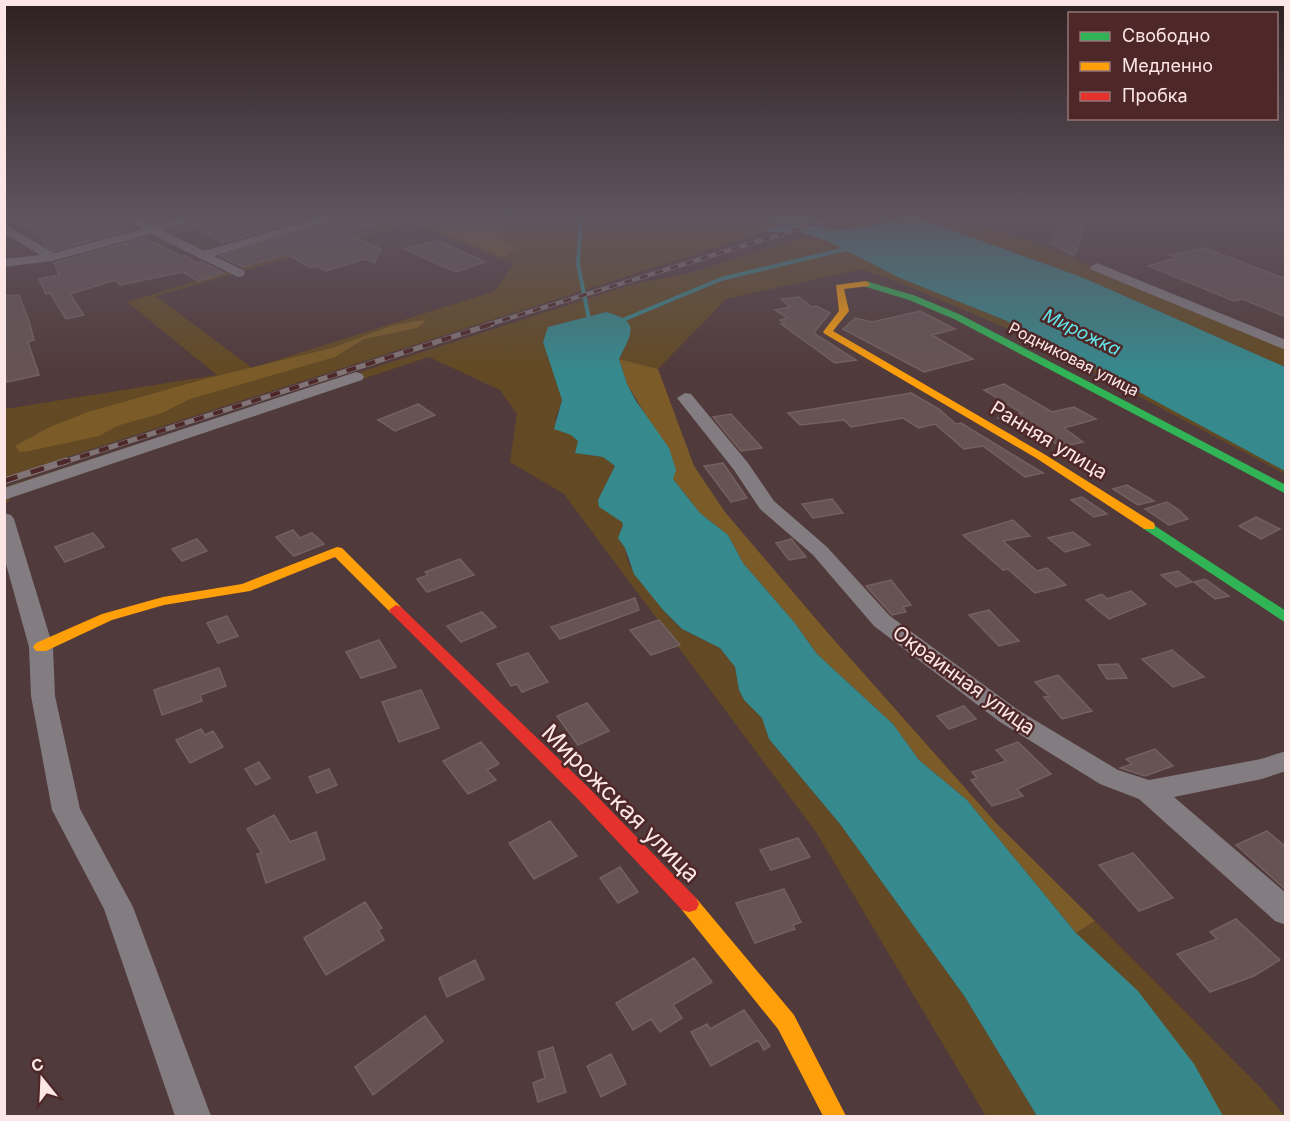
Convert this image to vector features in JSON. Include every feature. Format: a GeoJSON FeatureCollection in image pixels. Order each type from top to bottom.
{"type":"FeatureCollection","features":[{"type":"Feature","properties":{"kind":"street"},"geometry":{"type":"LineString","coordinates":[[227,267],[238,273]]}},
{"type":"Feature","properties":{"kind":"street"},"geometry":{"type":"LineString","coordinates":[[1098,267],[1286,346]]}},
{"type":"Feature","properties":{"kind":"street","name":"Родниковая улица"},"geometry":{"type":"LineString","coordinates":[[839,287],[864,284],[897,291],[961,319],[1198,441],[1286,490]]}},
{"type":"Feature","properties":{"kind":"street","name":"Ранняя улица"},"geometry":{"type":"LineString","coordinates":[[839,287],[844,311],[828,332],[1040,456],[1162,534],[1286,618]]}},
{"type":"Feature","properties":{"kind":"street"},"geometry":{"type":"LineString","coordinates":[[4,494],[356,377]]}},
{"type":"Feature","properties":{"kind":"street","name":"Окраинная улица"},"geometry":{"type":"LineString","coordinates":[[686,398],[741,467],[767,506],[820,551],[882,621],[1009,716],[1109,777],[1149,791],[1286,912]]}},
{"type":"Feature","properties":{"kind":"street"},"geometry":{"type":"LineString","coordinates":[[4,519],[41,647],[43,696],[66,810],[118,907],[193,1116]]}},
{"type":"Feature","properties":{"kind":"street","name":"Мирожская улица"},"geometry":{"type":"LineString","coordinates":[[41,647],[107,617],[163,601],[245,588],[337,551],[463,678],[581,791],[684,898],[786,1022],[835,1116]]}},
{"type":"Feature","properties":{"kind":"street"},"geometry":{"type":"LineString","coordinates":[[1149,791],[1262,769],[1286,761]]}},
{"type":"Feature","properties":{"kind":"shaded area"},"geometry":{"type":"Polygon","coordinates":[[[243,267],[257,267],[156,296],[252,368],[495,291],[511,267],[655,267],[5,477],[5,409],[217,375],[127,302],[243,267]]]}},
{"type":"Feature","properties":{"kind":"shaded area"},"geometry":{"type":"Polygon","coordinates":[[[708,267],[884,267],[900,278],[1007,321],[1285,471],[1285,474],[1029,338],[911,287],[862,269],[726,299],[658,369],[619,359],[623,351],[606,312],[548,327],[543,342],[562,400],[555,419],[578,441],[576,453],[603,457],[615,466],[598,500],[622,522],[618,538],[625,548],[628,563],[663,610],[681,629],[720,648],[735,667],[739,690],[744,700],[762,718],[769,739],[840,824],[965,997],[1037,1116],[986,1116],[816,832],[564,494],[510,462],[517,414],[500,390],[429,357],[14,494],[5,505],[5,487],[630,285],[708,267]]]}},
{"type":"Feature","properties":{"kind":"shaded area"},"geometry":{"type":"Polygon","coordinates":[[[1055,267],[1101,267],[1285,347],[1285,367],[1084,278],[1055,267]]]}},
{"type":"Feature","properties":{"kind":"shaded area"},"geometry":{"type":"Polygon","coordinates":[[[422,320],[425,322],[417,328],[364,339],[335,357],[190,399],[162,413],[117,426],[99,436],[29,451],[20,452],[15,446],[50,427],[88,412],[201,380],[332,348],[391,326],[422,320]]]}},
{"type":"Feature","properties":{"kind":"shaded area"},"geometry":{"type":"Polygon","coordinates":[[[619,359],[658,369],[694,466],[725,512],[827,632],[997,824],[1095,921],[1076,933],[967,800],[919,760],[893,724],[817,654],[794,622],[743,563],[728,535],[700,513],[673,479],[648,419],[627,384],[619,359]]]}},
{"type":"Feature","properties":{"kind":"shaded area"},"geometry":{"type":"Polygon","coordinates":[[[1095,921],[1261,1088],[1285,1116],[1223,1116],[1076,933],[1095,921]]]}},
{"type":"Feature","properties":{"kind":"water","name":"Мирожка"},"geometry":{"type":"Polygon","coordinates":[[[879,267],[1055,267],[1084,278],[1285,367],[1285,471],[1007,321],[879,267]]]}},
{"type":"Feature","properties":{"kind":"water"},"geometry":{"type":"Polygon","coordinates":[[[606,312],[629,324],[630,336],[619,359],[627,384],[636,401],[669,448],[676,470],[673,479],[700,513],[728,535],[743,563],[794,622],[817,654],[893,724],[919,760],[967,800],[1076,933],[1138,991],[1194,1064],[1223,1116],[1037,1116],[965,997],[840,824],[769,739],[762,718],[744,700],[739,690],[735,667],[720,648],[682,629],[663,610],[634,574],[625,548],[618,538],[622,522],[599,507],[598,500],[615,466],[603,457],[575,453],[578,441],[571,435],[554,429],[562,400],[543,342],[548,327],[606,312]]]}},
{"type":"Feature","properties":{"kind":"building"},"geometry":{"type":"Polygon","coordinates":[[[56,267],[213,267],[224,273],[198,281],[183,272],[120,285],[115,280],[70,294],[84,315],[66,319],[50,293],[46,294],[39,279],[59,275],[56,267]]]}},
{"type":"Feature","properties":{"kind":"building"},"geometry":{"type":"Polygon","coordinates":[[[320,267],[338,267],[326,271],[320,267]]]}},
{"type":"Feature","properties":{"kind":"building"},"geometry":{"type":"Polygon","coordinates":[[[445,267],[470,267],[456,272],[445,267]]]}},
{"type":"Feature","properties":{"kind":"building"},"geometry":{"type":"Polygon","coordinates":[[[1151,267],[1255,267],[1286,279],[1286,317],[1242,299],[1234,301],[1151,267]]]}},
{"type":"Feature","properties":{"kind":"building"},"geometry":{"type":"Polygon","coordinates":[[[19,295],[34,340],[28,342],[39,375],[7,382],[4,367],[4,296],[19,295]]]}},
{"type":"Feature","properties":{"kind":"building"},"geometry":{"type":"Polygon","coordinates":[[[799,297],[812,307],[816,306],[830,313],[815,334],[856,360],[835,363],[781,324],[785,324],[780,320],[788,318],[775,310],[790,307],[781,299],[799,297]]]}},
{"type":"Feature","properties":{"kind":"building"},"geometry":{"type":"Polygon","coordinates":[[[920,311],[955,329],[932,335],[973,359],[924,372],[843,329],[855,318],[872,322],[920,311]]]}},
{"type":"Feature","properties":{"kind":"building"},"geometry":{"type":"Polygon","coordinates":[[[1004,384],[1052,412],[1074,407],[1096,419],[1064,428],[1083,442],[1060,447],[1045,435],[1032,438],[998,418],[1022,413],[984,390],[1004,384]]]}},
{"type":"Feature","properties":{"kind":"building"},"geometry":{"type":"Polygon","coordinates":[[[911,393],[939,409],[956,424],[961,423],[1043,473],[1025,477],[983,446],[964,449],[935,424],[919,428],[903,418],[851,427],[844,420],[800,425],[788,413],[911,393]]]}},
{"type":"Feature","properties":{"kind":"building"},"geometry":{"type":"Polygon","coordinates":[[[418,404],[435,415],[395,431],[378,420],[418,404]]]}},
{"type":"Feature","properties":{"kind":"building"},"geometry":{"type":"Polygon","coordinates":[[[731,414],[762,448],[741,451],[713,417],[731,414]]]}},
{"type":"Feature","properties":{"kind":"building"},"geometry":{"type":"Polygon","coordinates":[[[723,463],[747,498],[731,502],[704,466],[723,463]]]}},
{"type":"Feature","properties":{"kind":"building"},"geometry":{"type":"Polygon","coordinates":[[[1127,485],[1154,501],[1138,505],[1113,489],[1127,485]]]}},
{"type":"Feature","properties":{"kind":"building"},"geometry":{"type":"Polygon","coordinates":[[[1082,497],[1107,514],[1094,517],[1071,500],[1082,497]]]}},
{"type":"Feature","properties":{"kind":"building"},"geometry":{"type":"Polygon","coordinates":[[[832,499],[843,513],[813,518],[802,504],[832,499]]]}},
{"type":"Feature","properties":{"kind":"building"},"geometry":{"type":"Polygon","coordinates":[[[1167,502],[1188,519],[1169,525],[1145,509],[1167,502]]]}},
{"type":"Feature","properties":{"kind":"building"},"geometry":{"type":"Polygon","coordinates":[[[1256,517],[1280,529],[1261,539],[1239,526],[1256,517]]]}},
{"type":"Feature","properties":{"kind":"building"},"geometry":{"type":"Polygon","coordinates":[[[1013,520],[1030,536],[1003,541],[1037,571],[1047,568],[1066,585],[1035,593],[1008,569],[1003,570],[963,535],[1013,520]]]}},
{"type":"Feature","properties":{"kind":"building"},"geometry":{"type":"Polygon","coordinates":[[[293,530],[300,538],[312,533],[324,544],[294,556],[276,537],[293,530]]]}},
{"type":"Feature","properties":{"kind":"building"},"geometry":{"type":"Polygon","coordinates":[[[1073,532],[1090,545],[1065,552],[1048,538],[1073,532]]]}},
{"type":"Feature","properties":{"kind":"building"},"geometry":{"type":"Polygon","coordinates":[[[93,533],[104,547],[65,562],[55,547],[93,533]]]}},
{"type":"Feature","properties":{"kind":"building"},"geometry":{"type":"Polygon","coordinates":[[[197,539],[207,551],[182,561],[172,549],[197,539]]]}},
{"type":"Feature","properties":{"kind":"building"},"geometry":{"type":"Polygon","coordinates":[[[792,539],[806,557],[789,560],[776,543],[792,539]]]}},
{"type":"Feature","properties":{"kind":"building"},"geometry":{"type":"Polygon","coordinates":[[[460,559],[474,575],[427,592],[417,579],[428,575],[425,572],[460,559]]]}},
{"type":"Feature","properties":{"kind":"building"},"geometry":{"type":"Polygon","coordinates":[[[1178,571],[1192,582],[1176,587],[1161,575],[1178,571]]]}},
{"type":"Feature","properties":{"kind":"building"},"geometry":{"type":"Polygon","coordinates":[[[1205,579],[1229,596],[1215,599],[1194,582],[1205,579]]]}},
{"type":"Feature","properties":{"kind":"building"},"geometry":{"type":"Polygon","coordinates":[[[891,580],[911,605],[903,607],[906,612],[892,615],[866,586],[891,580]]]}},
{"type":"Feature","properties":{"kind":"building"},"geometry":{"type":"Polygon","coordinates":[[[1131,591],[1146,604],[1109,619],[1086,600],[1102,594],[1107,599],[1131,591]]]}},
{"type":"Feature","properties":{"kind":"building"},"geometry":{"type":"Polygon","coordinates":[[[635,598],[639,610],[560,639],[551,627],[635,598]]]}},
{"type":"Feature","properties":{"kind":"building"},"geometry":{"type":"Polygon","coordinates":[[[989,610],[1019,641],[999,646],[969,615],[989,610]]]}},
{"type":"Feature","properties":{"kind":"building"},"geometry":{"type":"Polygon","coordinates":[[[482,612],[496,627],[461,642],[447,626],[482,612]]]}},
{"type":"Feature","properties":{"kind":"building"},"geometry":{"type":"Polygon","coordinates":[[[227,616],[238,636],[218,643],[207,623],[227,616]]]}},
{"type":"Feature","properties":{"kind":"building"},"geometry":{"type":"Polygon","coordinates":[[[659,620],[680,645],[651,655],[630,630],[659,620]]]}},
{"type":"Feature","properties":{"kind":"building"},"geometry":{"type":"Polygon","coordinates":[[[379,640],[396,667],[361,678],[346,652],[379,640]]]}},
{"type":"Feature","properties":{"kind":"building"},"geometry":{"type":"Polygon","coordinates":[[[1172,650],[1204,677],[1173,687],[1142,659],[1172,650]]]}},
{"type":"Feature","properties":{"kind":"building"},"geometry":{"type":"Polygon","coordinates":[[[528,653],[548,682],[522,692],[517,684],[511,686],[497,664],[528,653]]]}},
{"type":"Feature","properties":{"kind":"building"},"geometry":{"type":"Polygon","coordinates":[[[1118,664],[1127,678],[1107,679],[1098,665],[1118,664]]]}},
{"type":"Feature","properties":{"kind":"building"},"geometry":{"type":"Polygon","coordinates":[[[219,668],[226,686],[200,695],[202,701],[162,715],[154,690],[219,668]]]}},
{"type":"Feature","properties":{"kind":"building"},"geometry":{"type":"Polygon","coordinates":[[[1058,675],[1092,711],[1062,719],[1044,697],[1049,696],[1035,682],[1058,675]]]}},
{"type":"Feature","properties":{"kind":"building"},"geometry":{"type":"Polygon","coordinates":[[[421,690],[439,728],[399,742],[382,702],[421,690]]]}},
{"type":"Feature","properties":{"kind":"building"},"geometry":{"type":"Polygon","coordinates":[[[587,703],[609,731],[578,745],[557,716],[587,703]]]}},
{"type":"Feature","properties":{"kind":"building"},"geometry":{"type":"Polygon","coordinates":[[[964,706],[976,719],[949,729],[937,716],[964,706]]]}},
{"type":"Feature","properties":{"kind":"building"},"geometry":{"type":"Polygon","coordinates":[[[201,729],[205,735],[213,731],[223,747],[190,763],[176,740],[201,729]]]}},
{"type":"Feature","properties":{"kind":"building"},"geometry":{"type":"Polygon","coordinates":[[[481,742],[499,764],[487,770],[496,780],[468,794],[443,761],[481,742]]]}},
{"type":"Feature","properties":{"kind":"building"},"geometry":{"type":"Polygon","coordinates":[[[1018,742],[1051,774],[1017,789],[1023,796],[992,806],[971,780],[977,778],[972,772],[1006,761],[996,750],[1018,742]]]}},
{"type":"Feature","properties":{"kind":"building"},"geometry":{"type":"Polygon","coordinates":[[[1155,749],[1173,766],[1145,776],[1120,768],[1132,764],[1126,759],[1155,749]]]}},
{"type":"Feature","properties":{"kind":"building"},"geometry":{"type":"Polygon","coordinates":[[[259,762],[270,778],[256,785],[245,769],[259,762]]]}},
{"type":"Feature","properties":{"kind":"building"},"geometry":{"type":"Polygon","coordinates":[[[329,769],[337,785],[317,793],[309,777],[329,769]]]}},
{"type":"Feature","properties":{"kind":"building"},"geometry":{"type":"Polygon","coordinates":[[[274,815],[290,842],[316,832],[325,859],[266,883],[257,854],[262,853],[247,829],[274,815]]]}},
{"type":"Feature","properties":{"kind":"building"},"geometry":{"type":"Polygon","coordinates":[[[550,821],[577,856],[534,879],[509,843],[550,821]]]}},
{"type":"Feature","properties":{"kind":"building"},"geometry":{"type":"Polygon","coordinates":[[[1267,831],[1286,847],[1286,890],[1236,845],[1267,831]]]}},
{"type":"Feature","properties":{"kind":"building"},"geometry":{"type":"Polygon","coordinates":[[[798,838],[810,857],[771,870],[760,850],[798,838]]]}},
{"type":"Feature","properties":{"kind":"building"},"geometry":{"type":"Polygon","coordinates":[[[1133,853],[1173,898],[1139,911],[1099,865],[1133,853]]]}},
{"type":"Feature","properties":{"kind":"building"},"geometry":{"type":"Polygon","coordinates":[[[620,867],[638,892],[618,903],[600,878],[620,867]]]}},
{"type":"Feature","properties":{"kind":"building"},"geometry":{"type":"Polygon","coordinates":[[[784,889],[801,922],[793,925],[795,929],[755,943],[736,903],[784,889]]]}},
{"type":"Feature","properties":{"kind":"building"},"geometry":{"type":"Polygon","coordinates":[[[365,902],[382,928],[378,930],[384,940],[326,975],[304,938],[365,902]]]}},
{"type":"Feature","properties":{"kind":"building"},"geometry":{"type":"Polygon","coordinates":[[[1236,919],[1280,960],[1254,976],[1210,992],[1177,954],[1217,939],[1210,932],[1236,919]]]}},
{"type":"Feature","properties":{"kind":"building"},"geometry":{"type":"Polygon","coordinates":[[[694,958],[712,982],[673,1005],[682,1018],[660,1032],[651,1019],[633,1030],[616,1003],[694,958]]]}},
{"type":"Feature","properties":{"kind":"building"},"geometry":{"type":"Polygon","coordinates":[[[475,960],[484,979],[447,997],[439,978],[475,960]]]}},
{"type":"Feature","properties":{"kind":"building"},"geometry":{"type":"Polygon","coordinates":[[[744,1010],[770,1046],[764,1050],[758,1040],[711,1066],[691,1032],[707,1024],[710,1029],[744,1010]]]}},
{"type":"Feature","properties":{"kind":"building"},"geometry":{"type":"Polygon","coordinates":[[[425,1016],[443,1041],[373,1095],[355,1067],[425,1016]]]}},
{"type":"Feature","properties":{"kind":"building"},"geometry":{"type":"Polygon","coordinates":[[[553,1047],[566,1092],[538,1102],[533,1083],[545,1078],[538,1052],[553,1047]]]}},
{"type":"Feature","properties":{"kind":"building"},"geometry":{"type":"Polygon","coordinates":[[[611,1054],[626,1084],[601,1097],[587,1066],[611,1054]]]}},
{"type":"Feature","properties":{"kind":"waterway"},"geometry":{"type":"LineString","coordinates":[[579,267],[590,324]]}},
{"type":"Feature","properties":{"kind":"waterway"},"geometry":{"type":"LineString","coordinates":[[618,322],[721,279],[770,267]]}},
{"type":"Feature","properties":{"kind":"railway"},"geometry":{"type":"LineString","coordinates":[[487,325],[674,267]]}},
{"type":"Feature","properties":{"kind":"railway"},"geometry":{"type":"LineString","coordinates":[[61,463],[492,324]]}},
{"type":"Feature","properties":{"kind":"railway"},"geometry":{"type":"LineString","coordinates":[[4,481],[66,461]]}},
{"type":"Feature","properties":{"kind":"traffic: fast"},"geometry":{"type":"LineString","coordinates":[[866,284],[912,298],[979,328],[1286,490]]}},
{"type":"Feature","properties":{"kind":"traffic: fast"},"geometry":{"type":"LineString","coordinates":[[1149,526],[1286,618]]}},
{"type":"Feature","properties":{"kind":"traffic: slow"},"geometry":{"type":"LineString","coordinates":[[866,284],[839,287],[844,311],[828,332],[1040,456],[1149,526]]}},
{"type":"Feature","properties":{"kind":"traffic: slow"},"geometry":{"type":"LineString","coordinates":[[41,647],[107,617],[163,601],[245,588],[337,551],[396,610]]}},
{"type":"Feature","properties":{"kind":"traffic: slow"},"geometry":{"type":"LineString","coordinates":[[689,904],[786,1022],[835,1116]]}},
{"type":"Feature","properties":{"kind":"traffic: jam"},"geometry":{"type":"LineString","coordinates":[[396,610],[581,791],[689,904]]}}]}
